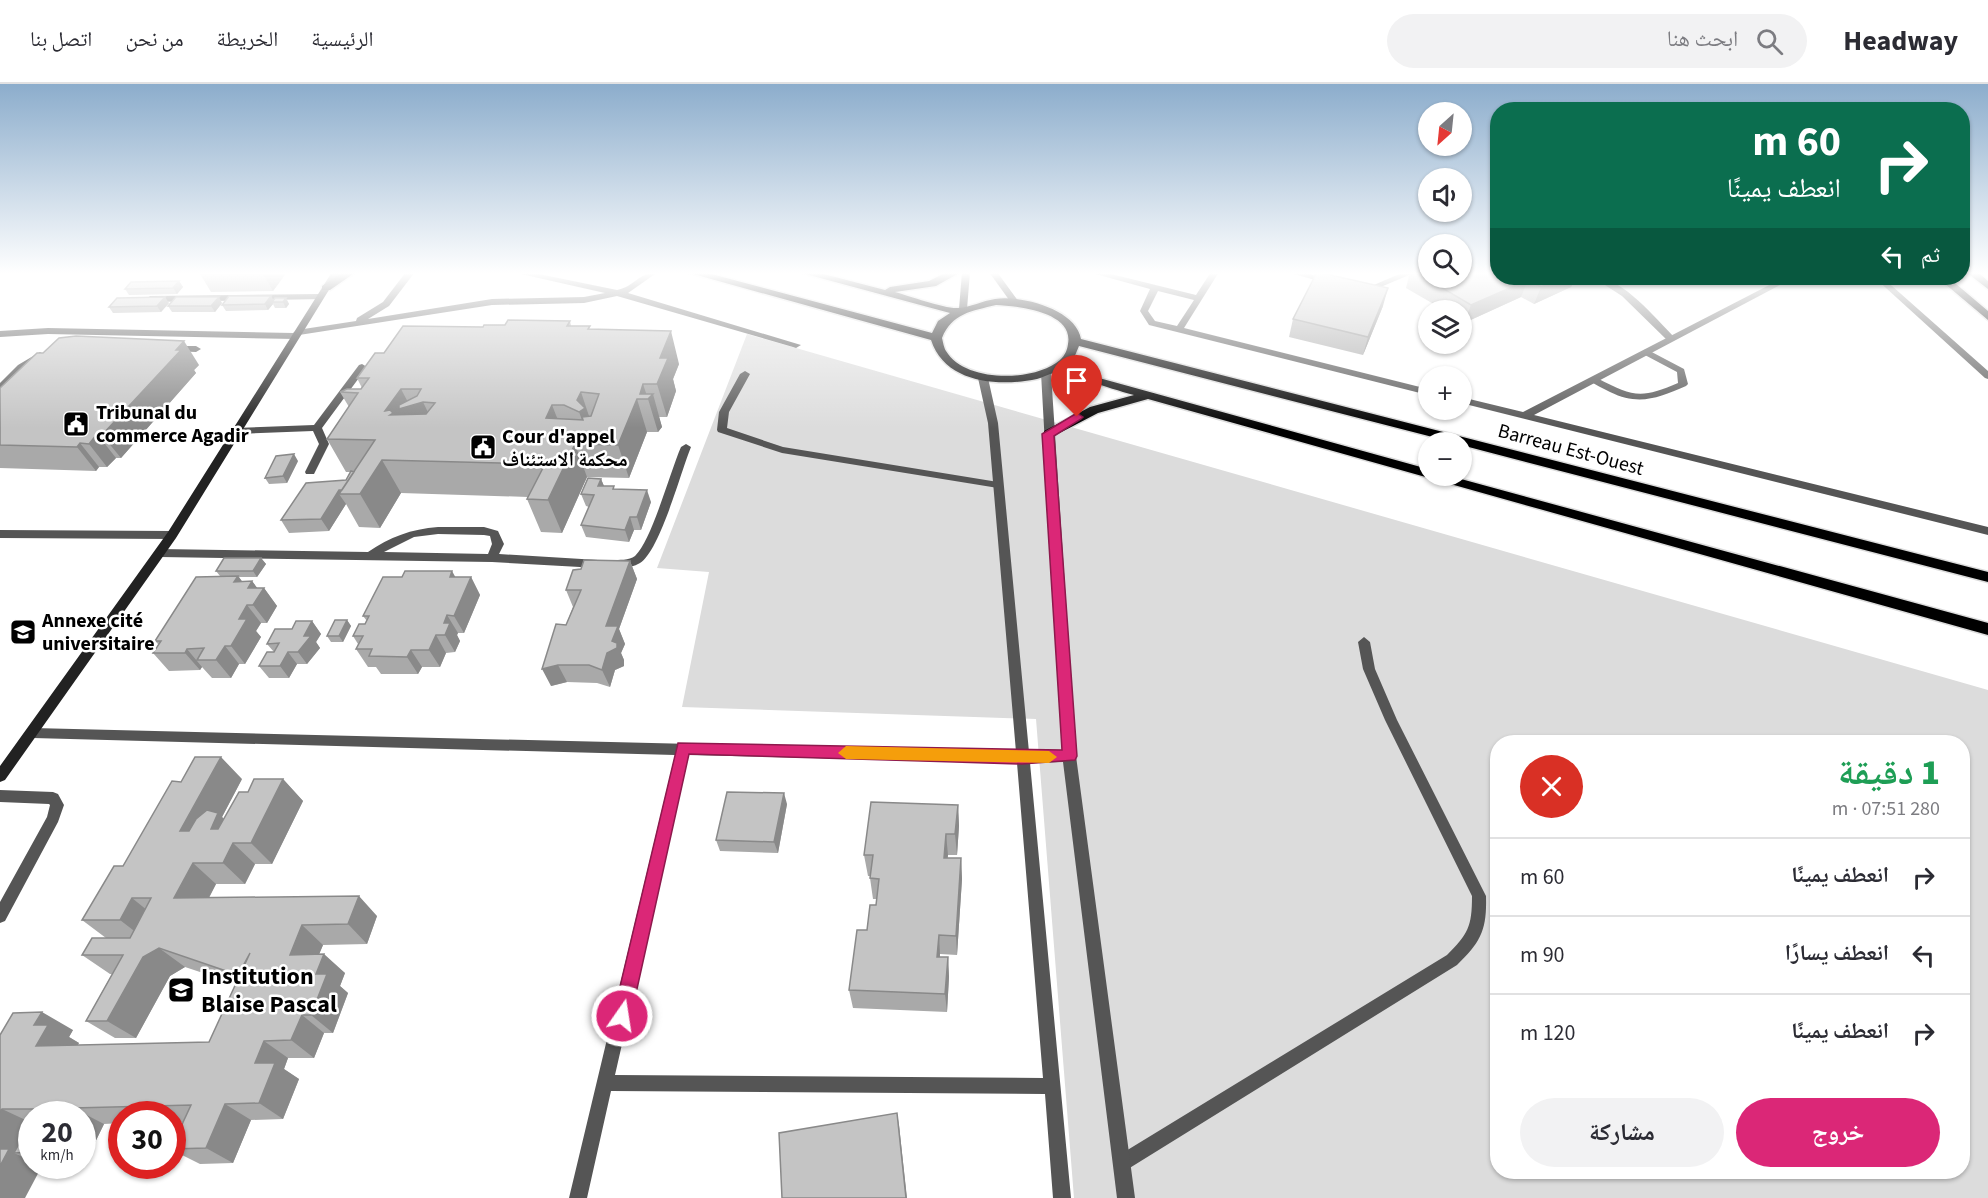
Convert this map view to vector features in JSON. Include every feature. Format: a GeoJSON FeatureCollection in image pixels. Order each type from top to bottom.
{"type":"FeatureCollection","features":[{"type":"Feature","properties":{"kind":"main road"},"geometry":{"type":"LineString","coordinates":[[884,324],[936,338]]}},
{"type":"Feature","properties":{"kind":"main road"},"geometry":{"type":"LineString","coordinates":[[944,324],[936,338],[937,348],[953,366],[983,378],[1005,380],[1050,371],[1069,357],[1075,341],[1072,330],[1067,324]]}},
{"type":"Feature","properties":{"kind":"main road","name":"Barreau Est-Ouest"},"geometry":{"type":"LineString","coordinates":[[1075,341],[1988,577]]}},
{"type":"Feature","properties":{"kind":"main road"},"geometry":{"type":"LineString","coordinates":[[1050,371],[1418,470]]}},
{"type":"Feature","properties":{"kind":"main road"},"geometry":{"type":"LineString","coordinates":[[1048,434],[1094,410],[1147,396]]}},
{"type":"Feature","properties":{"kind":"main road"},"geometry":{"type":"LineString","coordinates":[[1472,486],[1988,629]]}},
{"type":"Feature","properties":{"kind":"street"},"geometry":{"type":"LineString","coordinates":[[0,776],[160,553],[303,324]]}},
{"type":"Feature","properties":{"kind":"street"},"geometry":{"type":"LineString","coordinates":[[0,334],[48,331],[296,334],[352,324]]}},
{"type":"Feature","properties":{"kind":"street"},"geometry":{"type":"LineString","coordinates":[[724,324],[796,345]]}},
{"type":"Feature","properties":{"kind":"street"},"geometry":{"type":"LineString","coordinates":[[1156,324],[1418,390]]}},
{"type":"Feature","properties":{"kind":"street"},"geometry":{"type":"LineString","coordinates":[[1179,330],[1183,324]]}},
{"type":"Feature","properties":{"kind":"street"},"geometry":{"type":"LineString","coordinates":[[1656,324],[1671,339]]}},
{"type":"Feature","properties":{"kind":"street"},"geometry":{"type":"LineString","coordinates":[[1524,416],[1700,324]]}},
{"type":"Feature","properties":{"kind":"street"},"geometry":{"type":"LineString","coordinates":[[1930,324],[1988,376]]}},
{"type":"Feature","properties":{"kind":"street"},"geometry":{"type":"LineString","coordinates":[[161,349],[196,349]]}},
{"type":"Feature","properties":{"kind":"street"},"geometry":{"type":"LineString","coordinates":[[0,388],[21,367],[47,352]]}},
{"type":"Feature","properties":{"kind":"street"},"geometry":{"type":"LineString","coordinates":[[1594,380],[1626,397],[1643,398],[1683,384],[1681,371],[1646,352]]}},
{"type":"Feature","properties":{"kind":"street"},"geometry":{"type":"LineString","coordinates":[[317,428],[362,367]]}},
{"type":"Feature","properties":{"kind":"street"},"geometry":{"type":"LineString","coordinates":[[1050,371],[1048,434],[1069,756],[1126,1198]]}},
{"type":"Feature","properties":{"kind":"street"},"geometry":{"type":"LineString","coordinates":[[745,374],[724,412],[722,430],[782,450],[965,482],[998,485]]}},
{"type":"Feature","properties":{"kind":"street"},"geometry":{"type":"LineString","coordinates":[[983,378],[993,423],[1062,1198]]}},
{"type":"Feature","properties":{"kind":"street"},"geometry":{"type":"LineString","coordinates":[[1472,403],[1988,531]]}},
{"type":"Feature","properties":{"kind":"street"},"geometry":{"type":"LineString","coordinates":[[236,430],[317,428]]}},
{"type":"Feature","properties":{"kind":"street"},"geometry":{"type":"LineString","coordinates":[[310,472],[324,444],[317,428]]}},
{"type":"Feature","properties":{"kind":"street"},"geometry":{"type":"LineString","coordinates":[[160,553],[372,555],[492,558],[610,565],[630,563],[640,558],[651,539],[674,471],[686,447]]}},
{"type":"Feature","properties":{"kind":"street"},"geometry":{"type":"LineString","coordinates":[[372,555],[390,542],[415,532],[484,531],[494,534],[498,544],[492,558]]}},
{"type":"Feature","properties":{"kind":"street"},"geometry":{"type":"LineString","coordinates":[[0,534],[172,535]]}},
{"type":"Feature","properties":{"kind":"street"},"geometry":{"type":"LineString","coordinates":[[1122,1163],[1452,960],[1472,941],[1480,925],[1479,896],[1391,720],[1369,669],[1364,642]]}},
{"type":"Feature","properties":{"kind":"street"},"geometry":{"type":"LineString","coordinates":[[33,733],[1022,758],[1069,756]]}},
{"type":"Feature","properties":{"kind":"street"},"geometry":{"type":"LineString","coordinates":[[578,1198],[607,1083],[683,748]]}},
{"type":"Feature","properties":{"kind":"street"},"geometry":{"type":"LineString","coordinates":[[0,796],[53,798],[57,805],[53,818],[0,916]]}},
{"type":"Feature","properties":{"kind":"street"},"geometry":{"type":"LineString","coordinates":[[607,1083],[1053,1086]]}},
{"type":"Feature","properties":{"kind":"shaded area"},"geometry":{"type":"Polygon","coordinates":[[[747,334],[1988,690],[1988,1198],[1074,1198],[1036,719],[682,707],[709,572],[657,568],[747,334]]]}},
{"type":"Feature","properties":{"kind":"building"},"geometry":{"type":"Polygon","coordinates":[[[568,324],[567,326],[590,326],[588,329],[671,331],[660,358],[668,358],[657,384],[643,384],[640,394],[653,394],[648,399],[637,399],[618,445],[575,444],[548,500],[527,499],[545,464],[382,460],[360,494],[339,494],[375,440],[327,439],[358,393],[340,392],[347,389],[361,389],[369,378],[357,378],[375,353],[384,353],[403,326],[483,327],[484,325],[568,324]],[[401,389],[385,411],[390,410],[393,413],[390,415],[426,414],[435,403],[423,402],[399,409],[399,405],[417,396],[421,389],[401,389]],[[581,392],[577,400],[585,408],[579,412],[564,405],[552,405],[546,418],[583,420],[582,417],[591,416],[599,394],[581,392]]]}},
{"type":"Feature","properties":{"kind":"building"},"geometry":{"type":"Polygon","coordinates":[[[1314,324],[1373,324],[1368,337],[1314,324]]]}},
{"type":"Feature","properties":{"kind":"building"},"geometry":{"type":"Polygon","coordinates":[[[76,336],[184,341],[176,350],[181,350],[102,435],[97,434],[89,444],[80,443],[77,447],[0,445],[0,388],[37,353],[43,353],[59,338],[76,336]]]}},
{"type":"Feature","properties":{"kind":"building"},"geometry":{"type":"Polygon","coordinates":[[[294,454],[283,476],[265,478],[276,456],[294,454]]]}},
{"type":"Feature","properties":{"kind":"building"},"geometry":{"type":"Polygon","coordinates":[[[351,471],[354,472],[342,490],[339,490],[321,519],[281,520],[306,483],[346,480],[351,471]]]}},
{"type":"Feature","properties":{"kind":"building"},"geometry":{"type":"Polygon","coordinates":[[[588,478],[601,479],[598,486],[647,490],[637,517],[630,517],[625,530],[581,525],[594,495],[581,494],[588,478]]]}},
{"type":"Feature","properties":{"kind":"building"},"geometry":{"type":"Polygon","coordinates":[[[224,558],[261,558],[253,571],[216,571],[224,558]]]}},
{"type":"Feature","properties":{"kind":"building"},"geometry":{"type":"Polygon","coordinates":[[[584,560],[630,561],[606,626],[618,626],[612,641],[617,643],[617,648],[607,653],[602,670],[589,665],[558,665],[542,669],[556,624],[566,625],[581,590],[566,590],[573,570],[581,569],[584,560]]]}},
{"type":"Feature","properties":{"kind":"building"},"geometry":{"type":"Polygon","coordinates":[[[405,571],[452,571],[450,577],[471,577],[454,616],[447,615],[444,623],[450,623],[445,635],[436,635],[429,650],[411,650],[407,657],[369,656],[372,649],[356,649],[363,636],[353,636],[359,624],[365,624],[369,616],[363,616],[383,577],[402,577],[405,571]]]}},
{"type":"Feature","properties":{"kind":"building"},"geometry":{"type":"Polygon","coordinates":[[[238,576],[234,582],[252,581],[248,588],[264,588],[253,605],[247,605],[239,619],[247,619],[231,646],[225,646],[216,660],[197,660],[204,648],[187,649],[185,653],[153,653],[161,641],[155,641],[196,577],[238,576]]]}},
{"type":"Feature","properties":{"kind":"building"},"geometry":{"type":"Polygon","coordinates":[[[335,620],[347,620],[339,636],[327,636],[335,620]]]}},
{"type":"Feature","properties":{"kind":"building"},"geometry":{"type":"Polygon","coordinates":[[[296,621],[312,621],[304,636],[311,636],[298,652],[288,652],[280,666],[259,666],[267,652],[274,652],[279,643],[267,644],[275,629],[292,629],[296,621]]]}},
{"type":"Feature","properties":{"kind":"building"},"geometry":{"type":"Polygon","coordinates":[[[195,757],[221,757],[180,831],[189,831],[196,819],[207,810],[218,813],[211,829],[218,829],[239,792],[248,792],[254,779],[283,779],[251,843],[233,843],[223,863],[193,863],[174,898],[359,896],[348,924],[302,925],[290,955],[324,954],[316,974],[327,974],[311,1015],[302,1015],[291,1040],[264,1041],[255,1063],[275,1063],[259,1103],[225,1104],[206,1148],[186,1149],[186,1116],[191,1105],[186,1105],[186,1101],[108,1101],[108,1107],[96,1107],[96,1101],[18,1101],[18,1109],[2,1109],[0,1112],[0,1035],[13,1013],[42,1012],[34,1025],[48,1025],[36,1046],[209,1042],[250,953],[238,975],[159,948],[143,957],[107,1021],[86,1021],[123,955],[82,955],[92,938],[130,938],[151,898],[132,898],[120,920],[82,920],[114,866],[123,866],[172,781],[181,782],[195,757]]]}},
{"type":"Feature","properties":{"kind":"building"},"geometry":{"type":"Polygon","coordinates":[[[727,792],[784,793],[774,842],[716,840],[727,792]]]}},
{"type":"Feature","properties":{"kind":"building"},"geometry":{"type":"Polygon","coordinates":[[[871,802],[958,805],[955,834],[946,834],[944,858],[961,858],[956,936],[939,935],[937,957],[948,957],[945,994],[849,990],[857,930],[867,930],[870,905],[876,905],[879,879],[870,878],[873,855],[864,855],[871,802]]]}},
{"type":"Feature","properties":{"kind":"building"},"geometry":{"type":"Polygon","coordinates":[[[897,1113],[906,1198],[782,1198],[779,1133],[897,1113]]]}},
{"type":"Feature","properties":{"kind":"building"},"geometry":{"type":"Polygon","coordinates":[[[0,1149],[9,1149],[0,1166],[0,1149]]]}},
{"type":"Feature","properties":{"kind":"slow traffic"},"geometry":{"type":"LineString","coordinates":[[846,753],[1049,757]]}},
{"type":"Feature","properties":{"kind":"place","name":"Tribunal du commerce Agadir"},"geometry":{"type":"Point","coordinates":[76,424]}},
{"type":"Feature","properties":{"kind":"place","name":"Cour d'appel محكمة الاستئناف"},"geometry":{"type":"Point","coordinates":[483,447]}},
{"type":"Feature","properties":{"kind":"place","name":"Annexe cité universitaire"},"geometry":{"type":"Point","coordinates":[23,632]}},
{"type":"Feature","properties":{"kind":"place","name":"Institution Blaise Pascal"},"geometry":{"type":"Point","coordinates":[181,990]}},
{"type":"Feature","properties":{"kind":"route"},"geometry":{"type":"LineString","coordinates":[[622,1016],[683,748],[1022,758],[1069,756],[1048,434],[1077,417]]}}]}
